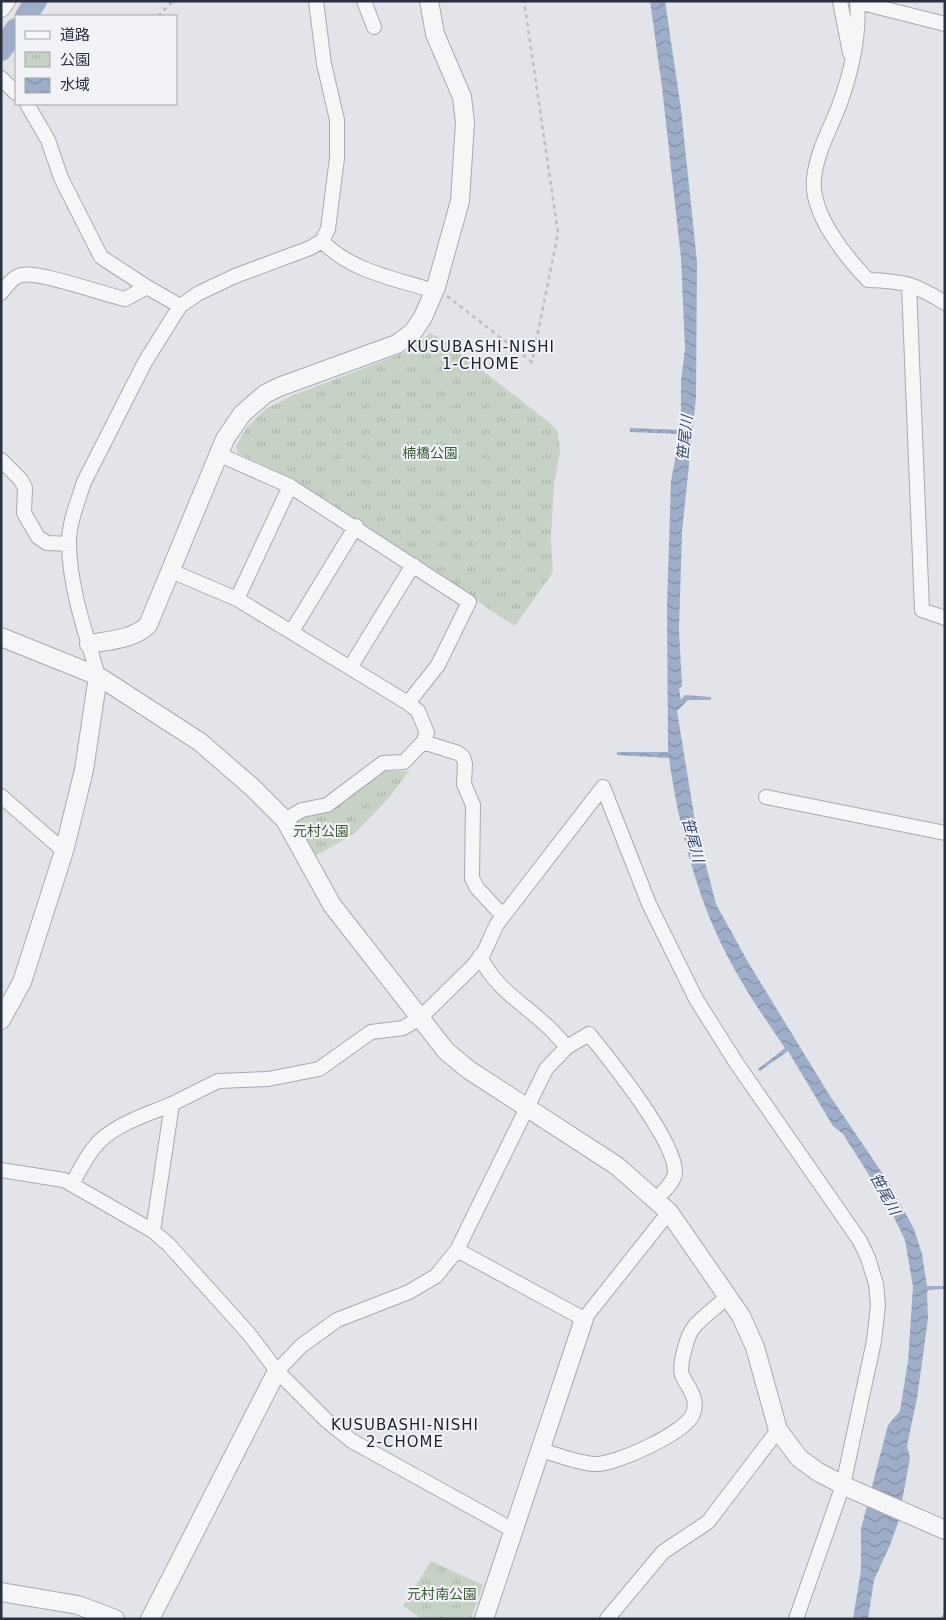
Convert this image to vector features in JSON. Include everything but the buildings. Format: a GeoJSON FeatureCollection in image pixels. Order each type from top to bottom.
{"type":"FeatureCollection","features":[{"type":"Feature","properties":{"kind":"street"},"geometry":{"type":"LineString","coordinates":[[1,8],[6,1]]}},
{"type":"Feature","properties":{"kind":"street"},"geometry":{"type":"LineString","coordinates":[[1,1020],[22,982],[64,851],[84,770],[98,676],[73,588],[68,544],[84,482],[145,362],[180,306],[199,293],[235,276],[310,248],[322,241],[328,229],[334,195],[337,158],[337,120],[324,64],[316,1]]}},
{"type":"Feature","properties":{"kind":"street"},"geometry":{"type":"LineString","coordinates":[[364,1],[374,27]]}},
{"type":"Feature","properties":{"kind":"street"},"geometry":{"type":"LineString","coordinates":[[89,644],[139,633],[148,625],[218,454],[225,439],[242,414],[265,394],[405,339],[421,321],[435,289],[460,201],[465,122],[462,97],[435,34],[429,1]]}},
{"type":"Feature","properties":{"kind":"street"},"geometry":{"type":"LineString","coordinates":[[840,1],[852,59]]}},
{"type":"Feature","properties":{"kind":"street"},"geometry":{"type":"LineString","coordinates":[[945,24],[858,2],[858,32],[852,59],[839,105],[823,141],[814,179],[817,201],[830,231],[844,253],[868,280],[890,280],[909,284],[922,288],[945,303]]}},
{"type":"Feature","properties":{"kind":"street"},"geometry":{"type":"LineString","coordinates":[[1,78],[15,92]]}},
{"type":"Feature","properties":{"kind":"street"},"geometry":{"type":"LineString","coordinates":[[28,105],[48,140],[61,178],[101,256],[147,288],[180,306]]}},
{"type":"Feature","properties":{"kind":"street"},"geometry":{"type":"LineString","coordinates":[[322,241],[336,255],[351,264],[435,289]]}},
{"type":"Feature","properties":{"kind":"street"},"geometry":{"type":"LineString","coordinates":[[1,293],[6,285],[20,275],[36,274],[125,299],[147,288]]}},
{"type":"Feature","properties":{"kind":"street"},"geometry":{"type":"LineString","coordinates":[[909,284],[922,610],[945,618]]}},
{"type":"Feature","properties":{"kind":"street"},"geometry":{"type":"LineString","coordinates":[[218,454],[290,486],[356,526],[468,602],[438,665],[408,703]]}},
{"type":"Feature","properties":{"kind":"street"},"geometry":{"type":"LineString","coordinates":[[1,460],[21,480],[25,488],[24,513],[38,537],[47,543],[68,544]]}},
{"type":"Feature","properties":{"kind":"street"},"geometry":{"type":"LineString","coordinates":[[237,599],[290,486]]}},
{"type":"Feature","properties":{"kind":"street"},"geometry":{"type":"LineString","coordinates":[[292,631],[356,526]]}},
{"type":"Feature","properties":{"kind":"street"},"geometry":{"type":"LineString","coordinates":[[351,666],[413,565]]}},
{"type":"Feature","properties":{"kind":"street"},"geometry":{"type":"LineString","coordinates":[[171,571],[237,599],[292,631],[408,703],[423,720],[426,733],[423,742],[404,762],[382,763],[327,804],[302,810],[285,820]]}},
{"type":"Feature","properties":{"kind":"street"},"geometry":{"type":"LineString","coordinates":[[1,637],[98,676],[200,742],[253,788],[285,820],[332,905],[446,1051],[469,1070],[616,1166],[669,1212],[742,1316],[755,1347],[778,1430],[799,1458],[818,1472],[846,1486],[945,1530]]}},
{"type":"Feature","properties":{"kind":"street"},"geometry":{"type":"LineString","coordinates":[[423,742],[458,752],[463,757],[465,764],[464,784],[474,805],[472,878],[477,888],[503,916]]}},
{"type":"Feature","properties":{"kind":"street"},"geometry":{"type":"LineString","coordinates":[[72,1184],[92,1151],[102,1139],[117,1128],[218,1081],[268,1079],[319,1069],[371,1032],[403,1028],[420,1018],[480,956],[503,916],[603,788],[649,904],[696,999],[737,1064],[860,1241],[868,1258],[876,1284],[878,1305],[874,1341],[846,1486],[796,1619]]}},
{"type":"Feature","properties":{"kind":"street"},"geometry":{"type":"LineString","coordinates":[[1,796],[64,851]]}},
{"type":"Feature","properties":{"kind":"street"},"geometry":{"type":"LineString","coordinates":[[766,797],[945,832]]}},
{"type":"Feature","properties":{"kind":"street"},"geometry":{"type":"LineString","coordinates":[[480,956],[487,971],[497,983],[547,1025],[567,1047]]}},
{"type":"Feature","properties":{"kind":"street"},"geometry":{"type":"LineString","coordinates":[[150,1619],[277,1371],[302,1346],[337,1320],[409,1292],[436,1276],[457,1250],[546,1069],[567,1047],[588,1034],[616,1068],[670,1153],[675,1173],[672,1181],[656,1200]]}},
{"type":"Feature","properties":{"kind":"street"},"geometry":{"type":"LineString","coordinates":[[152,1231],[172,1104]]}},
{"type":"Feature","properties":{"kind":"street"},"geometry":{"type":"LineString","coordinates":[[1,1170],[64,1180],[152,1231],[169,1245],[249,1334],[277,1371],[327,1421],[352,1440],[513,1530]]}},
{"type":"Feature","properties":{"kind":"street"},"geometry":{"type":"LineString","coordinates":[[484,1619],[584,1319],[669,1212]]}},
{"type":"Feature","properties":{"kind":"street"},"geometry":{"type":"LineString","coordinates":[[457,1250],[584,1319]]}},
{"type":"Feature","properties":{"kind":"street"},"geometry":{"type":"LineString","coordinates":[[540,1450],[597,1464],[650,1448],[686,1422],[693,1414],[695,1402],[692,1390],[682,1374],[681,1363],[692,1329],[728,1296]]}},
{"type":"Feature","properties":{"kind":"street"},"geometry":{"type":"LineString","coordinates":[[607,1619],[663,1552],[708,1522],[778,1430]]}},
{"type":"Feature","properties":{"kind":"street"},"geometry":{"type":"LineString","coordinates":[[1,1592],[78,1605],[115,1619]]}},
{"type":"Feature","properties":{"kind":"path"},"geometry":{"type":"LineString","coordinates":[[159,15],[173,1]]}},
{"type":"Feature","properties":{"kind":"path"},"geometry":{"type":"LineString","coordinates":[[435,289],[532,362],[558,233],[524,1]]}},
{"type":"Feature","properties":{"kind":"green space","name":"楠橋公園"},"geometry":{"type":"Polygon","coordinates":[[[430,333],[442,339],[550,423],[558,432],[560,452],[554,484],[551,539],[553,572],[515,626],[294,480],[238,453],[236,446],[247,427],[267,408],[294,395],[411,350],[430,333]]]}},
{"type":"Feature","properties":{"kind":"green space","name":"元村公園"},"geometry":{"type":"Polygon","coordinates":[[[380,771],[409,771],[387,800],[354,834],[315,856],[294,824],[380,771]]]}},
{"type":"Feature","properties":{"kind":"green space","name":"元村南公園"},"geometry":{"type":"Polygon","coordinates":[[[431,1561],[483,1585],[471,1619],[422,1619],[403,1606],[431,1561]]]}},
{"type":"Feature","properties":{"kind":"water","name":"笹尾川"},"geometry":{"type":"Polygon","coordinates":[[[650,1],[665,1],[681,109],[697,262],[696,397],[682,532],[679,630],[682,686],[679,689],[681,700],[685,695],[711,697],[711,700],[688,700],[677,711],[696,827],[716,904],[748,962],[830,1096],[889,1183],[914,1229],[922,1254],[927,1286],[945,1286],[945,1289],[929,1290],[927,1292],[928,1319],[917,1398],[907,1446],[910,1458],[898,1523],[874,1580],[868,1619],[853,1619],[861,1570],[861,1529],[888,1425],[900,1411],[908,1361],[913,1287],[905,1240],[888,1205],[843,1134],[833,1126],[788,1051],[760,1071],[758,1069],[785,1048],[741,980],[709,916],[687,849],[669,758],[617,755],[617,752],[668,752],[667,606],[671,481],[680,434],[630,432],[630,428],[681,430],[681,381],[685,349],[681,258],[662,87],[650,1]]]}},
{"type":"Feature","properties":{"kind":"waterway"},"geometry":{"type":"LineString","coordinates":[[27,15],[36,1]]}},
{"type":"Feature","properties":{"kind":"waterway"},"geometry":{"type":"LineString","coordinates":[[1,50],[15,30]]}},
{"type":"Feature","properties":{"kind":"tram line"},"geometry":{"type":"LineString","coordinates":[[941,1619],[945,1613]]}},
{"type":"Feature","properties":{"kind":"district","name":"KUSUBASHI-NISHI 1-CHOME"},"geometry":{"type":"Point","coordinates":[481,356]}},
{"type":"Feature","properties":{"kind":"district","name":"KUSUBASHI-NISHI 2-CHOME"},"geometry":{"type":"Point","coordinates":[405,1434]}}]}
